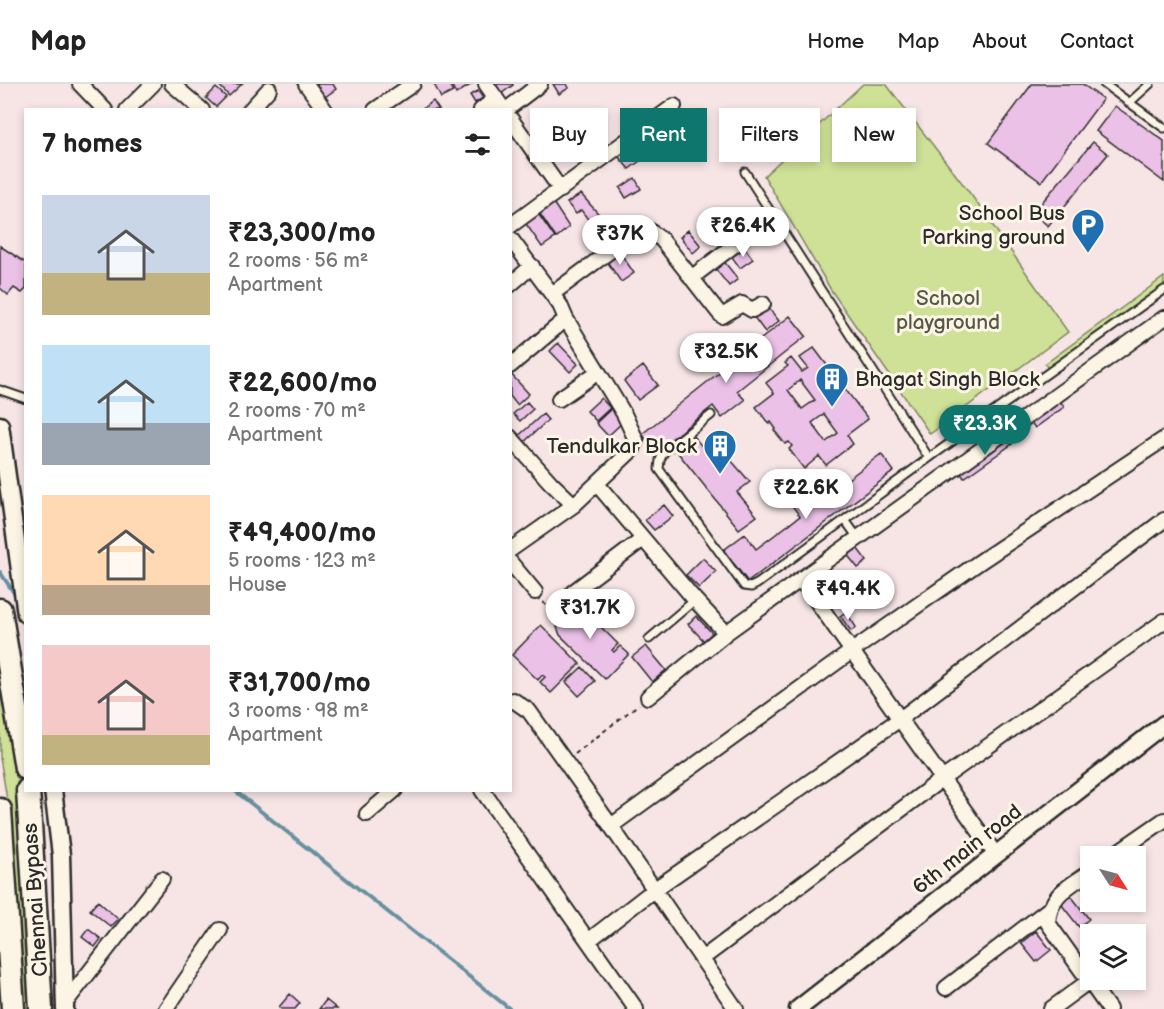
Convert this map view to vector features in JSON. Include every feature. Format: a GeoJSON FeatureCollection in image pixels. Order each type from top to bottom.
{"type":"FeatureCollection","features":[{"type":"Feature","properties":{"kind":"highway"},"geometry":{"type":"LineString","coordinates":[[0,610],[24,756]]}},
{"type":"Feature","properties":{"kind":"highway","name":"Chennai Bypass"},"geometry":{"type":"LineString","coordinates":[[28,792],[41,1009]]}},
{"type":"Feature","properties":{"kind":"highway","name":"Chennai Bypass"},"geometry":{"type":"LineString","coordinates":[[0,810],[13,1009]]}},
{"type":"Feature","properties":{"kind":"street"},"geometry":{"type":"LineString","coordinates":[[80,84],[103,108]]}},
{"type":"Feature","properties":{"kind":"street"},"geometry":{"type":"LineString","coordinates":[[129,108],[153,84]]}},
{"type":"Feature","properties":{"kind":"street"},"geometry":{"type":"LineString","coordinates":[[172,84],[200,108]]}},
{"type":"Feature","properties":{"kind":"street"},"geometry":{"type":"LineString","coordinates":[[306,84],[324,108]]}},
{"type":"Feature","properties":{"kind":"street"},"geometry":{"type":"LineString","coordinates":[[378,108],[413,84]]}},
{"type":"Feature","properties":{"kind":"street"},"geometry":{"type":"LineString","coordinates":[[486,84],[502,106],[540,84]]}},
{"type":"Feature","properties":{"kind":"street"},"geometry":{"type":"LineString","coordinates":[[252,108],[269,89]]}},
{"type":"Feature","properties":{"kind":"street"},"geometry":{"type":"LineString","coordinates":[[512,225],[674,106]]}},
{"type":"Feature","properties":{"kind":"street"},"geometry":{"type":"LineString","coordinates":[[512,121],[561,190]]}},
{"type":"Feature","properties":{"kind":"street"},"geometry":{"type":"LineString","coordinates":[[552,294],[641,228],[650,231],[662,240],[722,316],[742,304],[752,310],[763,304]]}},
{"type":"Feature","properties":{"kind":"street"},"geometry":{"type":"LineString","coordinates":[[692,278],[741,240]]}},
{"type":"Feature","properties":{"kind":"street"},"geometry":{"type":"LineString","coordinates":[[512,241],[560,305],[566,319],[624,414],[636,440],[633,449],[574,505],[512,549]]}},
{"type":"Feature","properties":{"kind":"street"},"geometry":{"type":"LineString","coordinates":[[512,283],[532,266]]}},
{"type":"Feature","properties":{"kind":"street"},"geometry":{"type":"LineString","coordinates":[[648,697],[726,633],[1164,318]]}},
{"type":"Feature","properties":{"kind":"street"},"geometry":{"type":"LineString","coordinates":[[512,364],[566,319]]}},
{"type":"Feature","properties":{"kind":"street"},"geometry":{"type":"LineString","coordinates":[[559,399],[598,372]]}},
{"type":"Feature","properties":{"kind":"street"},"geometry":{"type":"LineString","coordinates":[[0,425],[24,601]]}},
{"type":"Feature","properties":{"kind":"street"},"geometry":{"type":"LineString","coordinates":[[512,439],[574,505]]}},
{"type":"Feature","properties":{"kind":"street"},"geometry":{"type":"LineString","coordinates":[[611,826],[852,651],[981,561],[1164,439]]}},
{"type":"Feature","properties":{"kind":"street"},"geometry":{"type":"LineString","coordinates":[[597,484],[695,600],[726,633]]}},
{"type":"Feature","properties":{"kind":"street"},"geometry":{"type":"LineString","coordinates":[[588,941],[655,890],[900,719],[1164,520]]}},
{"type":"Feature","properties":{"kind":"street"},"geometry":{"type":"LineString","coordinates":[[573,592],[643,539]]}},
{"type":"Feature","properties":{"kind":"street"},"geometry":{"type":"LineString","coordinates":[[512,564],[535,592]]}},
{"type":"Feature","properties":{"kind":"street"},"geometry":{"type":"LineString","coordinates":[[801,579],[996,855]]}},
{"type":"Feature","properties":{"kind":"street"},"geometry":{"type":"LineString","coordinates":[[703,958],[942,779],[1164,621]]}},
{"type":"Feature","properties":{"kind":"street"},"geometry":{"type":"LineString","coordinates":[[512,700],[529,711],[703,958],[736,1009]]}},
{"type":"Feature","properties":{"kind":"street","name":"6th main road"},"geometry":{"type":"LineString","coordinates":[[798,1009],[1164,724]]}},
{"type":"Feature","properties":{"kind":"street"},"geometry":{"type":"LineString","coordinates":[[53,792],[61,855],[65,1005]]}},
{"type":"Feature","properties":{"kind":"street"},"geometry":{"type":"LineString","coordinates":[[367,814],[393,792]]}},
{"type":"Feature","properties":{"kind":"street"},"geometry":{"type":"LineString","coordinates":[[483,792],[636,1009]]}},
{"type":"Feature","properties":{"kind":"street"},"geometry":{"type":"LineString","coordinates":[[1126,846],[1164,820]]}},
{"type":"Feature","properties":{"kind":"street"},"geometry":{"type":"LineString","coordinates":[[65,1005],[162,879]]}},
{"type":"Feature","properties":{"kind":"street"},"geometry":{"type":"LineString","coordinates":[[946,988],[1049,909],[1056,896],[1080,879]]}},
{"type":"Feature","properties":{"kind":"street"},"geometry":{"type":"LineString","coordinates":[[1049,909],[1048,923],[1080,968]]}},
{"type":"Feature","properties":{"kind":"street"},"geometry":{"type":"LineString","coordinates":[[166,1009],[220,930]]}},
{"type":"Feature","properties":{"kind":"street"},"geometry":{"type":"LineString","coordinates":[[1051,1009],[1080,988]]}},
{"type":"Feature","properties":{"kind":"street"},"geometry":{"type":"LineString","coordinates":[[1095,990],[1109,1009]]}},
{"type":"Feature","properties":{"kind":"lane"},"geometry":{"type":"LineString","coordinates":[[1104,84],[1164,128]]}},
{"type":"Feature","properties":{"kind":"lane"},"geometry":{"type":"LineString","coordinates":[[1129,103],[1149,84]]}},
{"type":"Feature","properties":{"kind":"lane"},"geometry":{"type":"LineString","coordinates":[[745,172],[929,458]]}},
{"type":"Feature","properties":{"kind":"lane"},"geometry":{"type":"LineString","coordinates":[[711,415],[664,452],[659,469],[744,586],[751,587],[1164,290]]}},
{"type":"Feature","properties":{"kind":"lane"},"geometry":{"type":"LineString","coordinates":[[0,390],[24,398]]}},
{"type":"Feature","properties":{"kind":"lane"},"geometry":{"type":"LineString","coordinates":[[845,520],[858,538]]}},
{"type":"Feature","properties":{"kind":"lane"},"geometry":{"type":"LineString","coordinates":[[649,639],[695,600]]}},
{"type":"Feature","properties":{"kind":"path"},"geometry":{"type":"LineString","coordinates":[[549,609],[573,592]]}},
{"type":"Feature","properties":{"kind":"path"},"geometry":{"type":"LineString","coordinates":[[565,762],[648,697]]}},
{"type":"Feature","properties":{"kind":"green space","name":"School playground"},"geometry":{"type":"Polygon","coordinates":[[[863,84],[886,84],[904,108],[837,108],[863,84]]]}},
{"type":"Feature","properties":{"kind":"green space","name":"School playground"},"geometry":{"type":"Polygon","coordinates":[[[832,113],[832,162],[916,162],[916,123],[972,196],[1068,332],[930,434],[831,290],[764,176],[779,162],[820,162],[820,124],[832,113]]]}},
{"type":"Feature","properties":{"kind":"green space"},"geometry":{"type":"Polygon","coordinates":[[[1164,277],[1164,289],[1050,372],[1045,364],[1164,277]]]}},
{"type":"Feature","properties":{"kind":"green space"},"geometry":{"type":"Polygon","coordinates":[[[0,650],[20,778],[38,999],[36,1009],[19,1009],[9,811],[0,758],[0,650]]]}},
{"type":"Feature","properties":{"kind":"building"},"geometry":{"type":"Polygon","coordinates":[[[218,84],[242,84],[229,96],[218,84]]]}},
{"type":"Feature","properties":{"kind":"building"},"geometry":{"type":"Polygon","coordinates":[[[316,84],[333,84],[336,89],[325,97],[316,84]]]}},
{"type":"Feature","properties":{"kind":"building"},"geometry":{"type":"Polygon","coordinates":[[[434,84],[449,84],[453,92],[441,98],[434,84]]]}},
{"type":"Feature","properties":{"kind":"building"},"geometry":{"type":"Polygon","coordinates":[[[472,84],[456,94],[452,86],[472,84]]]}},
{"type":"Feature","properties":{"kind":"building"},"geometry":{"type":"Polygon","coordinates":[[[491,84],[513,84],[513,85],[498,96],[491,84]]]}},
{"type":"Feature","properties":{"kind":"building"},"geometry":{"type":"Polygon","coordinates":[[[553,84],[567,84],[569,88],[559,94],[553,84]]]}},
{"type":"Feature","properties":{"kind":"building"},"geometry":{"type":"Polygon","coordinates":[[[1032,84],[1082,84],[1103,99],[1041,182],[988,143],[1032,84]]]}},
{"type":"Feature","properties":{"kind":"building"},"geometry":{"type":"Polygon","coordinates":[[[216,88],[226,97],[216,107],[206,98],[216,88]]]}},
{"type":"Feature","properties":{"kind":"building"},"geometry":{"type":"Polygon","coordinates":[[[478,91],[483,98],[475,103],[470,95],[478,91]]]}},
{"type":"Feature","properties":{"kind":"building"},"geometry":{"type":"Polygon","coordinates":[[[433,101],[438,108],[424,108],[433,101]]]}},
{"type":"Feature","properties":{"kind":"building"},"geometry":{"type":"Polygon","coordinates":[[[1115,106],[1164,141],[1164,182],[1096,131],[1115,106]]]}},
{"type":"Feature","properties":{"kind":"building"},"geometry":{"type":"Polygon","coordinates":[[[1093,142],[1108,154],[1048,226],[1033,213],[1093,142]]]}},
{"type":"Feature","properties":{"kind":"building"},"geometry":{"type":"Polygon","coordinates":[[[623,162],[639,162],[629,169],[623,162]]]}},
{"type":"Feature","properties":{"kind":"building"},"geometry":{"type":"Polygon","coordinates":[[[635,178],[641,189],[626,198],[620,188],[635,178]]]}},
{"type":"Feature","properties":{"kind":"building"},"geometry":{"type":"Polygon","coordinates":[[[581,194],[602,218],[593,226],[581,210],[576,214],[567,203],[581,194]]]}},
{"type":"Feature","properties":{"kind":"building"},"geometry":{"type":"Polygon","coordinates":[[[552,201],[569,227],[556,238],[538,211],[552,201]]]}},
{"type":"Feature","properties":{"kind":"building"},"geometry":{"type":"Polygon","coordinates":[[[537,212],[555,238],[542,247],[524,221],[537,212]]]}},
{"type":"Feature","properties":{"kind":"building"},"geometry":{"type":"Polygon","coordinates":[[[713,223],[723,235],[714,243],[704,230],[713,223]]]}},
{"type":"Feature","properties":{"kind":"building"},"geometry":{"type":"Polygon","coordinates":[[[688,230],[701,246],[693,253],[680,237],[688,230]]]}},
{"type":"Feature","properties":{"kind":"building"},"geometry":{"type":"Polygon","coordinates":[[[0,246],[24,262],[24,291],[22,293],[14,288],[8,295],[0,288],[0,246]]]}},
{"type":"Feature","properties":{"kind":"building"},"geometry":{"type":"Polygon","coordinates":[[[745,248],[753,259],[740,268],[732,257],[745,248]]]}},
{"type":"Feature","properties":{"kind":"building"},"geometry":{"type":"Polygon","coordinates":[[[619,251],[634,273],[621,282],[606,260],[619,251]]]}},
{"type":"Feature","properties":{"kind":"building"},"geometry":{"type":"Polygon","coordinates":[[[722,259],[738,279],[729,286],[713,266],[722,259]]]}},
{"type":"Feature","properties":{"kind":"building"},"geometry":{"type":"Polygon","coordinates":[[[767,306],[779,321],[765,332],[753,316],[767,306]]]}},
{"type":"Feature","properties":{"kind":"building"},"geometry":{"type":"Polygon","coordinates":[[[790,316],[806,336],[737,391],[745,400],[722,418],[713,406],[656,451],[642,434],[790,316]]]}},
{"type":"Feature","properties":{"kind":"building"},"geometry":{"type":"Polygon","coordinates":[[[558,343],[578,364],[570,372],[550,351],[558,343]]]}},
{"type":"Feature","properties":{"kind":"building","name":"Bhagat Singh Block"},"geometry":{"type":"Polygon","coordinates":[[[814,348],[868,419],[847,435],[853,444],[826,465],[819,456],[804,469],[789,449],[792,446],[789,442],[785,444],[771,422],[769,424],[756,407],[774,393],[766,383],[788,366],[785,363],[791,358],[802,372],[808,368],[800,358],[814,348]],[[800,380],[788,390],[802,409],[815,400],[800,380]],[[824,414],[812,423],[826,442],[838,433],[824,414]]]}},
{"type":"Feature","properties":{"kind":"building"},"geometry":{"type":"Polygon","coordinates":[[[643,366],[658,385],[638,400],[624,381],[643,366]]]}},
{"type":"Feature","properties":{"kind":"building"},"geometry":{"type":"Polygon","coordinates":[[[512,375],[529,394],[517,405],[512,399],[512,375]]]}},
{"type":"Feature","properties":{"kind":"building"},"geometry":{"type":"Polygon","coordinates":[[[1058,397],[1064,407],[1035,428],[1028,418],[1058,397]]]}},
{"type":"Feature","properties":{"kind":"building"},"geometry":{"type":"Polygon","coordinates":[[[601,398],[610,408],[596,421],[587,411],[601,398]]]}},
{"type":"Feature","properties":{"kind":"building"},"geometry":{"type":"Polygon","coordinates":[[[527,402],[533,409],[520,421],[513,414],[527,402]]]}},
{"type":"Feature","properties":{"kind":"building"},"geometry":{"type":"Polygon","coordinates":[[[612,408],[624,421],[608,436],[596,423],[612,408]]]}},
{"type":"Feature","properties":{"kind":"building"},"geometry":{"type":"Polygon","coordinates":[[[543,414],[548,420],[521,445],[515,439],[543,414]]]}},
{"type":"Feature","properties":{"kind":"building"},"geometry":{"type":"Polygon","coordinates":[[[1006,434],[1012,444],[964,478],[958,469],[1006,434]]]}},
{"type":"Feature","properties":{"kind":"building","name":"Tendulkar Block"},"geometry":{"type":"Polygon","coordinates":[[[692,435],[721,468],[730,459],[750,482],[737,492],[757,516],[739,529],[675,449],[692,435]]]}},
{"type":"Feature","properties":{"kind":"building"},"geometry":{"type":"Polygon","coordinates":[[[881,454],[894,471],[748,582],[728,558],[726,560],[721,552],[745,534],[756,549],[800,516],[793,507],[816,489],[823,498],[881,454]]]}},
{"type":"Feature","properties":{"kind":"building"},"geometry":{"type":"Polygon","coordinates":[[[664,505],[673,516],[654,530],[645,520],[664,505]]]}},
{"type":"Feature","properties":{"kind":"building"},"geometry":{"type":"Polygon","coordinates":[[[854,544],[867,561],[858,568],[845,552],[854,544]]]}},
{"type":"Feature","properties":{"kind":"building"},"geometry":{"type":"Polygon","coordinates":[[[703,558],[716,572],[699,588],[686,575],[703,558]]]}},
{"type":"Feature","properties":{"kind":"building"},"geometry":{"type":"Polygon","coordinates":[[[590,589],[606,606],[594,616],[579,599],[590,589]]]}},
{"type":"Feature","properties":{"kind":"building"},"geometry":{"type":"Polygon","coordinates":[[[573,600],[595,621],[589,627],[591,629],[597,623],[618,644],[612,650],[614,652],[620,646],[629,654],[605,679],[560,635],[557,627],[559,617],[573,600]]]}},
{"type":"Feature","properties":{"kind":"building"},"geometry":{"type":"Polygon","coordinates":[[[846,612],[856,627],[851,631],[840,616],[846,612]]]}},
{"type":"Feature","properties":{"kind":"building"},"geometry":{"type":"Polygon","coordinates":[[[696,616],[712,633],[704,641],[688,624],[696,616]]]}},
{"type":"Feature","properties":{"kind":"building"},"geometry":{"type":"Polygon","coordinates":[[[541,625],[580,664],[551,693],[540,682],[545,677],[542,675],[538,680],[512,655],[541,625]]]}},
{"type":"Feature","properties":{"kind":"building"},"geometry":{"type":"Polygon","coordinates":[[[646,646],[666,670],[652,682],[632,657],[646,646]]]}},
{"type":"Feature","properties":{"kind":"building"},"geometry":{"type":"Polygon","coordinates":[[[582,667],[595,681],[579,696],[566,682],[582,667]]]}},
{"type":"Feature","properties":{"kind":"building"},"geometry":{"type":"Polygon","coordinates":[[[1068,892],[1080,907],[1080,912],[1084,912],[1089,919],[1079,927],[1058,900],[1068,892]]]}},
{"type":"Feature","properties":{"kind":"building"},"geometry":{"type":"Polygon","coordinates":[[[98,901],[118,919],[111,927],[90,910],[98,901]]]}},
{"type":"Feature","properties":{"kind":"building"},"geometry":{"type":"Polygon","coordinates":[[[88,929],[101,939],[95,947],[82,937],[88,929]]]}},
{"type":"Feature","properties":{"kind":"building"},"geometry":{"type":"Polygon","coordinates":[[[1036,931],[1051,950],[1036,962],[1021,943],[1036,931]]]}},
{"type":"Feature","properties":{"kind":"building"},"geometry":{"type":"Polygon","coordinates":[[[290,994],[300,1003],[295,1009],[281,1009],[279,1007],[290,994]]]}},
{"type":"Feature","properties":{"kind":"building"},"geometry":{"type":"Polygon","coordinates":[[[326,1000],[337,1009],[319,1009],[326,1000]]]}},
{"type":"Feature","properties":{"kind":"waterway"},"geometry":{"type":"LineString","coordinates":[[0,572],[18,599]]}},
{"type":"Feature","properties":{"kind":"waterway"},"geometry":{"type":"LineString","coordinates":[[237,792],[510,1009]]}},
{"type":"Feature","properties":{"kind":"place","name":"School Bus Parking ground"},"geometry":{"type":"Point","coordinates":[1088,254]}},
{"type":"Feature","properties":{"kind":"place","name":"Bhagat Singh Block"},"geometry":{"type":"Point","coordinates":[832,408]}},
{"type":"Feature","properties":{"kind":"place","name":"Tendulkar Block"},"geometry":{"type":"Point","coordinates":[720,475]}}]}
